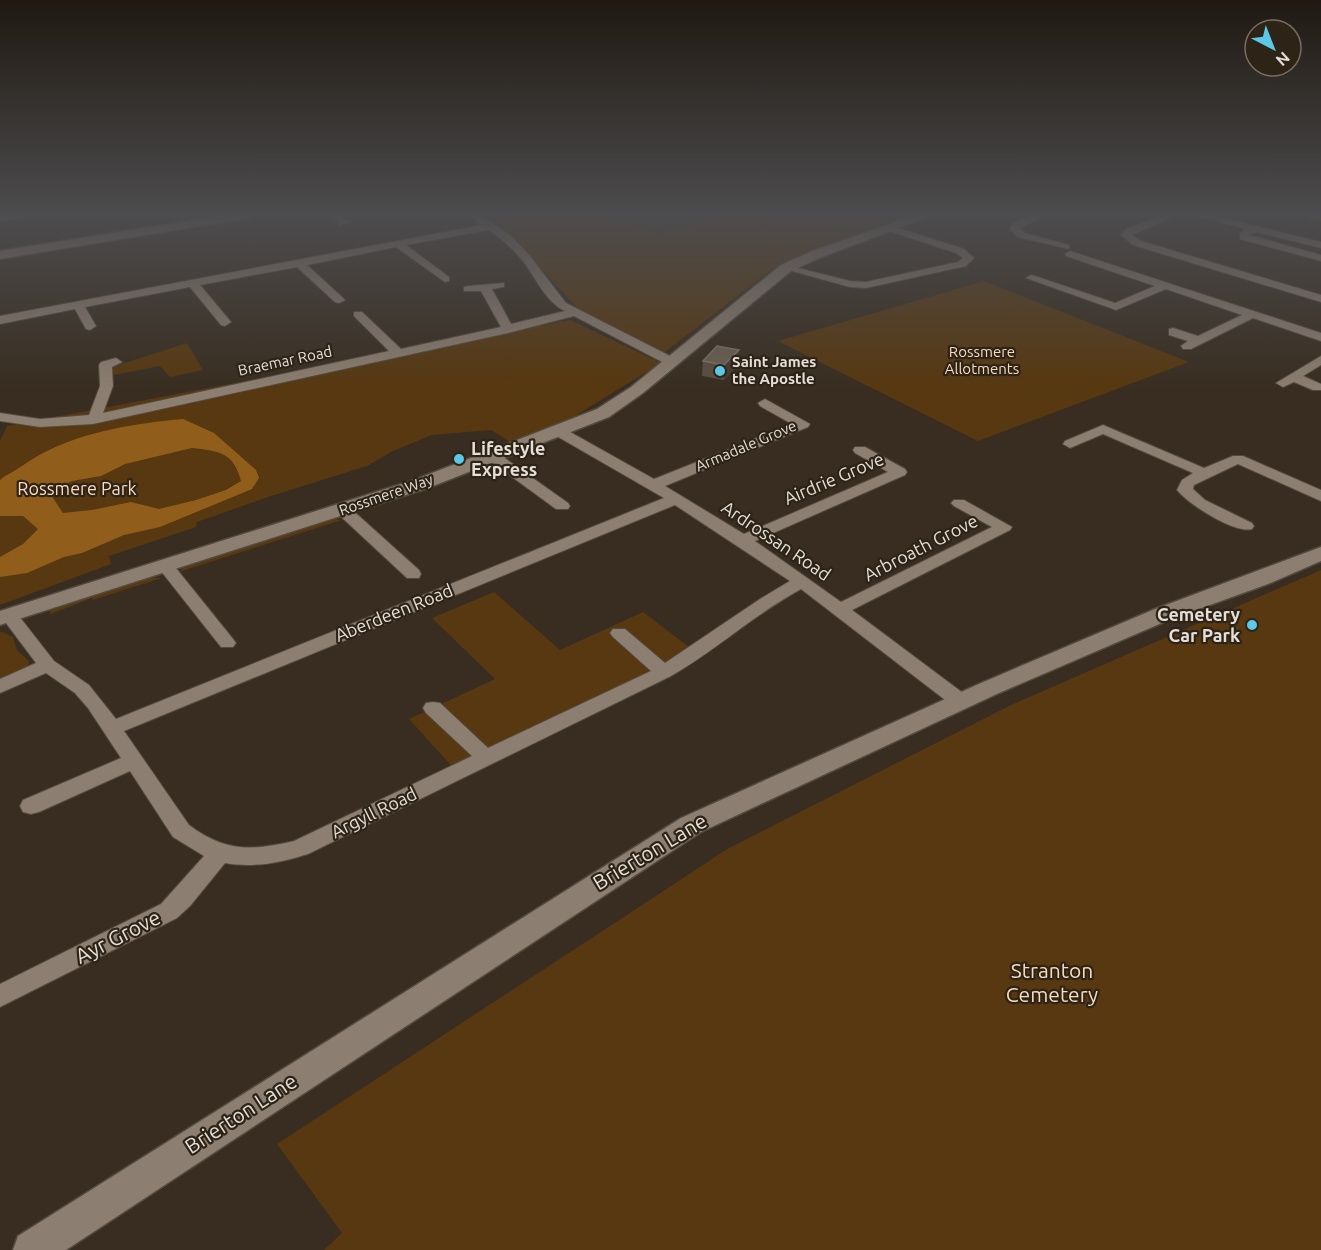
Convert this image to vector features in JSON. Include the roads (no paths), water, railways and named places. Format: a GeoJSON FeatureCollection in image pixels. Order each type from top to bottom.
{"type":"FeatureCollection","features":[{"type":"Feature","properties":{"kind":"street"},"geometry":{"type":"LineString","coordinates":[[0,320],[249,272]]}},
{"type":"Feature","properties":{"kind":"street"},"geometry":{"type":"LineString","coordinates":[[309,272],[339,300]]}},
{"type":"Feature","properties":{"kind":"street"},"geometry":{"type":"LineString","coordinates":[[436,272],[445,279]]}},
{"type":"Feature","properties":{"kind":"street"},"geometry":{"type":"LineString","coordinates":[[536,272],[562,305],[672,363]]}},
{"type":"Feature","properties":{"kind":"street","name":"Rossmere Way"},"geometry":{"type":"LineString","coordinates":[[4,616],[343,510],[494,457],[603,413],[672,363],[781,272]]}},
{"type":"Feature","properties":{"kind":"street"},"geometry":{"type":"LineString","coordinates":[[803,272],[850,284],[866,285],[924,272]]}},
{"type":"Feature","properties":{"kind":"street"},"geometry":{"type":"LineString","coordinates":[[1125,272],[1321,337]]}},
{"type":"Feature","properties":{"kind":"street"},"geometry":{"type":"LineString","coordinates":[[1233,272],[1321,299]]}},
{"type":"Feature","properties":{"kind":"street"},"geometry":{"type":"LineString","coordinates":[[1031,278],[1047,280],[1116,307]]}},
{"type":"Feature","properties":{"kind":"street"},"geometry":{"type":"LineString","coordinates":[[192,283],[225,322]]}},
{"type":"Feature","properties":{"kind":"street"},"geometry":{"type":"LineString","coordinates":[[468,289],[500,285]]}},
{"type":"Feature","properties":{"kind":"street"},"geometry":{"type":"LineString","coordinates":[[1102,314],[1166,285]]}},
{"type":"Feature","properties":{"kind":"street"},"geometry":{"type":"LineString","coordinates":[[485,287],[508,329]]}},
{"type":"Feature","properties":{"kind":"street"},"geometry":{"type":"LineString","coordinates":[[78,305],[90,326]]}},
{"type":"Feature","properties":{"kind":"street","name":"Braemar Road"},"geometry":{"type":"LineString","coordinates":[[0,417],[40,423],[93,420],[508,329],[574,312]]}},
{"type":"Feature","properties":{"kind":"street"},"geometry":{"type":"LineString","coordinates":[[358,314],[398,353]]}},
{"type":"Feature","properties":{"kind":"street"},"geometry":{"type":"LineString","coordinates":[[1187,346],[1252,314]]}},
{"type":"Feature","properties":{"kind":"street"},"geometry":{"type":"LineString","coordinates":[[1173,332],[1199,340]]}},
{"type":"Feature","properties":{"kind":"street"},"geometry":{"type":"LineString","coordinates":[[1318,387],[1288,380],[1321,360]]}},
{"type":"Feature","properties":{"kind":"street"},"geometry":{"type":"LineString","coordinates":[[93,420],[107,386],[108,375],[105,365]]}},
{"type":"Feature","properties":{"kind":"street"},"geometry":{"type":"LineString","coordinates":[[259,367],[270,382]]}},
{"type":"Feature","properties":{"kind":"street","name":"Armadale Grove"},"geometry":{"type":"LineString","coordinates":[[653,485],[803,424],[765,403]]}},
{"type":"Feature","properties":{"kind":"street"},"geometry":{"type":"LineString","coordinates":[[1070,444],[1103,429],[1204,473]]}},
{"type":"Feature","properties":{"kind":"street","name":"Ardrossan Road"},"geometry":{"type":"LineString","coordinates":[[558,431],[653,485],[742,541],[841,609],[960,701]]}},
{"type":"Feature","properties":{"kind":"street","name":"Airdrie Grove"},"geometry":{"type":"LineString","coordinates":[[742,541],[900,472],[860,450]]}},
{"type":"Feature","properties":{"kind":"street"},"geometry":{"type":"LineString","coordinates":[[494,457],[562,506]]}},
{"type":"Feature","properties":{"kind":"street"},"geometry":{"type":"LineString","coordinates":[[1246,526],[1190,496],[1185,490],[1187,483],[1204,473],[1238,459],[1321,496]]}},
{"type":"Feature","properties":{"kind":"street","name":"Aberdeen Road"},"geometry":{"type":"LineString","coordinates":[[113,728],[676,499]]}},
{"type":"Feature","properties":{"kind":"street","name":"Arbroath Grove"},"geometry":{"type":"LineString","coordinates":[[841,609],[1004,527],[959,503]]}},
{"type":"Feature","properties":{"kind":"street"},"geometry":{"type":"LineString","coordinates":[[343,510],[413,574]]}},
{"type":"Feature","properties":{"kind":"street","name":"Brierton Lane"},"geometry":{"type":"LineString","coordinates":[[32,1250],[691,825],[960,701],[1163,614],[1260,579],[1321,553]]}},
{"type":"Feature","properties":{"kind":"street"},"geometry":{"type":"LineString","coordinates":[[165,566],[227,643]]}},
{"type":"Feature","properties":{"kind":"street","name":"Argyll Road"},"geometry":{"type":"LineString","coordinates":[[4,616],[47,665],[82,689],[95,703],[181,831],[192,841],[218,855],[258,856],[300,848],[664,672],[700,651],[762,603],[802,582]]}},
{"type":"Feature","properties":{"kind":"street"},"geometry":{"type":"LineString","coordinates":[[618,633],[664,672]]}},
{"type":"Feature","properties":{"kind":"street"},"geometry":{"type":"LineString","coordinates":[[0,687],[47,665]]}},
{"type":"Feature","properties":{"kind":"street"},"geometry":{"type":"LineString","coordinates":[[434,708],[486,758]]}},
{"type":"Feature","properties":{"kind":"street"},"geometry":{"type":"LineString","coordinates":[[31,806],[133,761]]}},
{"type":"Feature","properties":{"kind":"street","name":"Ayr Grove"},"geometry":{"type":"LineString","coordinates":[[0,996],[169,911],[179,903],[218,855]]}},
{"type":"Feature","properties":{"kind":"place","name":"Saint James the Apostle"},"geometry":{"type":"Point","coordinates":[720,371]}},
{"type":"Feature","properties":{"kind":"place","name":"Lifestyle Express"},"geometry":{"type":"Point","coordinates":[459,459]}},
{"type":"Feature","properties":{"kind":"place","name":"Cemetery Car Park"},"geometry":{"type":"Point","coordinates":[1252,625]}},
{"type":"Feature","properties":{"kind":"park label","name":"Rossmere Allotments"},"geometry":{"type":"Point","coordinates":[982,360]}},
{"type":"Feature","properties":{"kind":"park label","name":"Rossmere Park"},"geometry":{"type":"Point","coordinates":[77,489]}},
{"type":"Feature","properties":{"kind":"park label","name":"Stranton Cemetery"},"geometry":{"type":"Point","coordinates":[1052,983]}}]}
